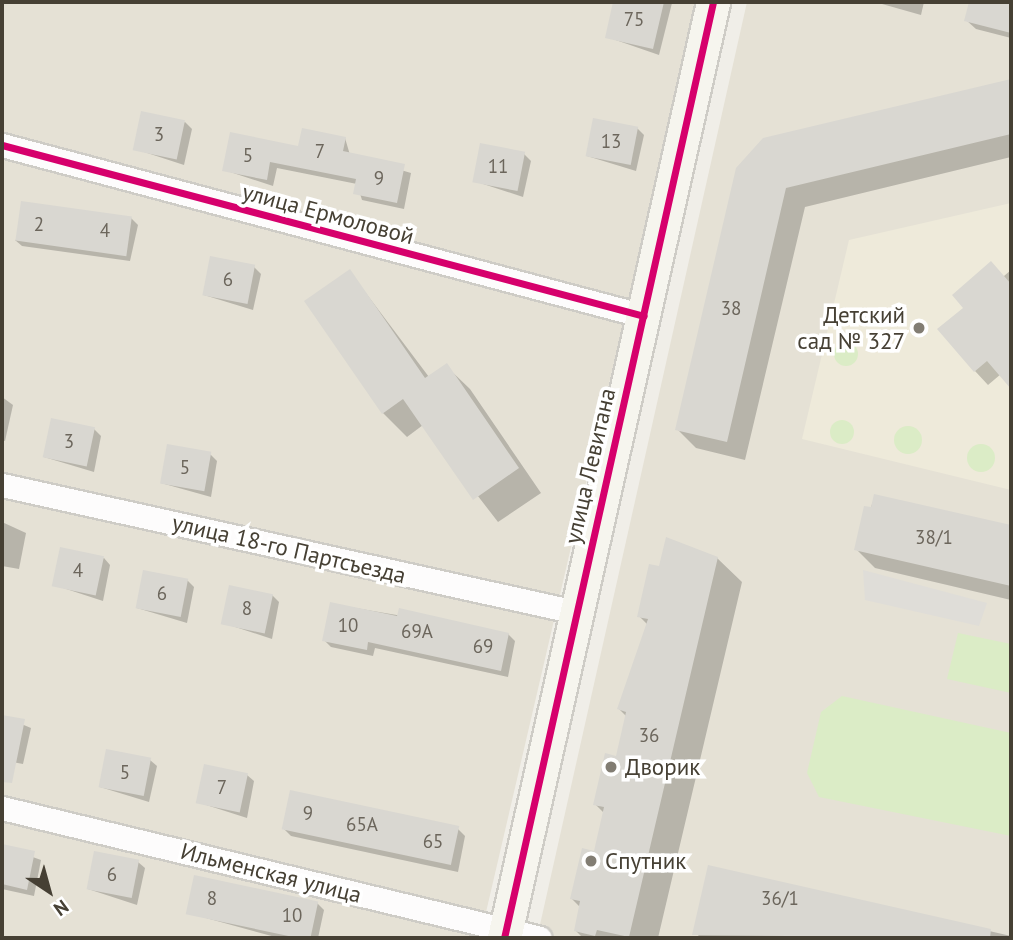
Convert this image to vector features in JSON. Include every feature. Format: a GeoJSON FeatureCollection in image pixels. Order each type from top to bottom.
{"type":"FeatureCollection","features":[{"type":"Feature","properties":{"kind":"street","name":"улица Левитана"},"geometry":{"type":"LineString","coordinates":[[505,934],[713,2]]}},
{"type":"Feature","properties":{"kind":"street","name":"улица Ермоловой"},"geometry":{"type":"LineString","coordinates":[[2,145],[644,316]]}},
{"type":"Feature","properties":{"kind":"street","name":"улица 18-го Партсъезда"},"geometry":{"type":"LineString","coordinates":[[2,485],[576,612]]}},
{"type":"Feature","properties":{"kind":"street","name":"Ильменская улица"},"geometry":{"type":"LineString","coordinates":[[2,808],[505,934],[540,938]]}},
{"type":"Feature","properties":{"kind":"shaded area"},"geometry":{"type":"Polygon","coordinates":[[[2,2],[698,2],[480,938],[2,938],[2,2]]]}},
{"type":"Feature","properties":{"kind":"shaded area"},"geometry":{"type":"Polygon","coordinates":[[[747,2],[1011,2],[1011,938],[537,938],[747,2]]]}},
{"type":"Feature","properties":{"kind":"shaded area","name":"Детский сад № 327"},"geometry":{"type":"Polygon","coordinates":[[[1011,203],[1011,490],[802,439],[849,240],[1011,203]]]}},
{"type":"Feature","properties":{"kind":"shaded area"},"geometry":{"type":"Polygon","coordinates":[[[863,570],[987,603],[979,626],[865,600],[863,570]]]}},
{"type":"Feature","properties":{"kind":"green space"},"geometry":{"type":"Polygon","coordinates":[[[846,342],[857,349],[858,354],[851,365],[846,366],[835,359],[834,354],[841,343],[846,342]]]}},
{"type":"Feature","properties":{"kind":"green space"},"geometry":{"type":"Polygon","coordinates":[[[842,420],[853,427],[854,432],[847,443],[842,444],[831,437],[830,432],[837,421],[842,420]]]}},
{"type":"Feature","properties":{"kind":"green space"},"geometry":{"type":"Polygon","coordinates":[[[908,426],[918,430],[922,440],[918,450],[908,454],[898,450],[894,440],[898,430],[908,426]]]}},
{"type":"Feature","properties":{"kind":"green space"},"geometry":{"type":"Polygon","coordinates":[[[981,444],[991,448],[995,458],[991,468],[981,472],[971,468],[967,458],[971,448],[981,444]]]}},
{"type":"Feature","properties":{"kind":"green space"},"geometry":{"type":"Polygon","coordinates":[[[958,633],[1011,644],[1011,693],[947,679],[958,633]]]}},
{"type":"Feature","properties":{"kind":"green space"},"geometry":{"type":"Polygon","coordinates":[[[842,696],[1011,733],[1011,836],[819,797],[807,773],[821,712],[842,696]]]}},
{"type":"Feature","properties":{"kind":"building"},"geometry":{"type":"Polygon","coordinates":[[[613,2],[664,2],[653,49],[605,38],[613,2]]]}},
{"type":"Feature","properties":{"kind":"building"},"geometry":{"type":"Polygon","coordinates":[[[969,2],[1011,2],[1011,33],[964,21],[969,2]]]}},
{"type":"Feature","properties":{"kind":"building"},"geometry":{"type":"Polygon","coordinates":[[[1011,79],[1011,134],[786,188],[727,442],[675,430],[736,168],[763,138],[1011,79]]]}},
{"type":"Feature","properties":{"kind":"building"},"geometry":{"type":"Polygon","coordinates":[[[141,111],[185,120],[177,159],[133,150],[141,111]]]}},
{"type":"Feature","properties":{"kind":"building"},"geometry":{"type":"Polygon","coordinates":[[[593,118],[638,127],[631,165],[586,156],[593,118]]]}},
{"type":"Feature","properties":{"kind":"building"},"geometry":{"type":"Polygon","coordinates":[[[302,128],[346,137],[343,151],[405,164],[397,203],[353,194],[356,179],[270,162],[267,180],[222,171],[230,132],[298,146],[302,128]]]}},
{"type":"Feature","properties":{"kind":"building"},"geometry":{"type":"Polygon","coordinates":[[[480,143],[525,152],[518,191],[472,182],[480,143]]]}},
{"type":"Feature","properties":{"kind":"building"},"geometry":{"type":"Polygon","coordinates":[[[21,201],[132,217],[126,256],[15,241],[21,201]]]}},
{"type":"Feature","properties":{"kind":"building"},"geometry":{"type":"Polygon","coordinates":[[[210,256],[255,265],[248,304],[202,295],[210,256]]]}},
{"type":"Feature","properties":{"kind":"building"},"geometry":{"type":"Polygon","coordinates":[[[991,261],[1011,284],[1011,389],[987,361],[974,372],[937,329],[963,308],[952,295],[991,261]]]}},
{"type":"Feature","properties":{"kind":"building"},"geometry":{"type":"Polygon","coordinates":[[[350,269],[425,378],[447,363],[519,468],[473,500],[403,399],[382,414],[304,301],[350,269]]]}},
{"type":"Feature","properties":{"kind":"building"},"geometry":{"type":"Polygon","coordinates":[[[51,418],[95,427],[87,466],[43,457],[51,418]]]}},
{"type":"Feature","properties":{"kind":"building"},"geometry":{"type":"Polygon","coordinates":[[[167,444],[211,452],[204,491],[160,483],[167,444]]]}},
{"type":"Feature","properties":{"kind":"building"},"geometry":{"type":"Polygon","coordinates":[[[874,494],[1011,525],[1011,586],[854,550],[864,506],[871,507],[874,494]]]}},
{"type":"Feature","properties":{"kind":"building"},"geometry":{"type":"Polygon","coordinates":[[[666,537],[718,557],[629,937],[597,930],[595,936],[574,931],[580,901],[570,899],[582,848],[594,851],[604,807],[593,805],[605,753],[616,756],[626,712],[617,709],[648,619],[637,617],[649,564],[659,566],[666,537]]]}},
{"type":"Feature","properties":{"kind":"building"},"geometry":{"type":"Polygon","coordinates":[[[60,547],[104,556],[96,595],[52,586],[60,547]]]}},
{"type":"Feature","properties":{"kind":"building"},"geometry":{"type":"Polygon","coordinates":[[[143,570],[188,579],[181,617],[136,608],[143,570]]]}},
{"type":"Feature","properties":{"kind":"building"},"geometry":{"type":"Polygon","coordinates":[[[229,585],[273,594],[265,633],[221,624],[229,585]]]}},
{"type":"Feature","properties":{"kind":"building"},"geometry":{"type":"Polygon","coordinates":[[[330,602],[397,616],[399,608],[509,633],[501,671],[368,642],[367,650],[322,641],[330,602]]]}},
{"type":"Feature","properties":{"kind":"building"},"geometry":{"type":"Polygon","coordinates":[[[2,715],[25,719],[12,783],[2,782],[2,715]]]}},
{"type":"Feature","properties":{"kind":"building"},"geometry":{"type":"Polygon","coordinates":[[[106,749],[151,758],[144,796],[99,787],[106,749]]]}},
{"type":"Feature","properties":{"kind":"building"},"geometry":{"type":"Polygon","coordinates":[[[204,764],[248,773],[240,812],[196,803],[204,764]]]}},
{"type":"Feature","properties":{"kind":"building"},"geometry":{"type":"Polygon","coordinates":[[[290,790],[459,826],[451,865],[282,829],[290,790]]]}},
{"type":"Feature","properties":{"kind":"building"},"geometry":{"type":"Polygon","coordinates":[[[2,844],[35,851],[27,890],[2,884],[2,844]]]}},
{"type":"Feature","properties":{"kind":"building"},"geometry":{"type":"Polygon","coordinates":[[[94,851],[139,860],[132,898],[87,889],[94,851]]]}},
{"type":"Feature","properties":{"kind":"building"},"geometry":{"type":"Polygon","coordinates":[[[708,865],[991,929],[990,938],[692,935],[708,865]]]}},
{"type":"Feature","properties":{"kind":"building"},"geometry":{"type":"Polygon","coordinates":[[[194,875],[318,901],[310,938],[298,938],[186,914],[194,875]]]}},
{"type":"Feature","properties":{"kind":"cycle path"},"geometry":{"type":"LineString","coordinates":[[504,938],[713,2]]}},
{"type":"Feature","properties":{"kind":"cycle path"},"geometry":{"type":"LineString","coordinates":[[2,145],[644,316]]}},
{"type":"Feature","properties":{"kind":"place","name":"Детский сад № 327"},"geometry":{"type":"Point","coordinates":[919,328]}},
{"type":"Feature","properties":{"kind":"place","name":"Дворик"},"geometry":{"type":"Point","coordinates":[611,767]}},
{"type":"Feature","properties":{"kind":"place","name":"Спутник"},"geometry":{"type":"Point","coordinates":[591,861]}}]}
